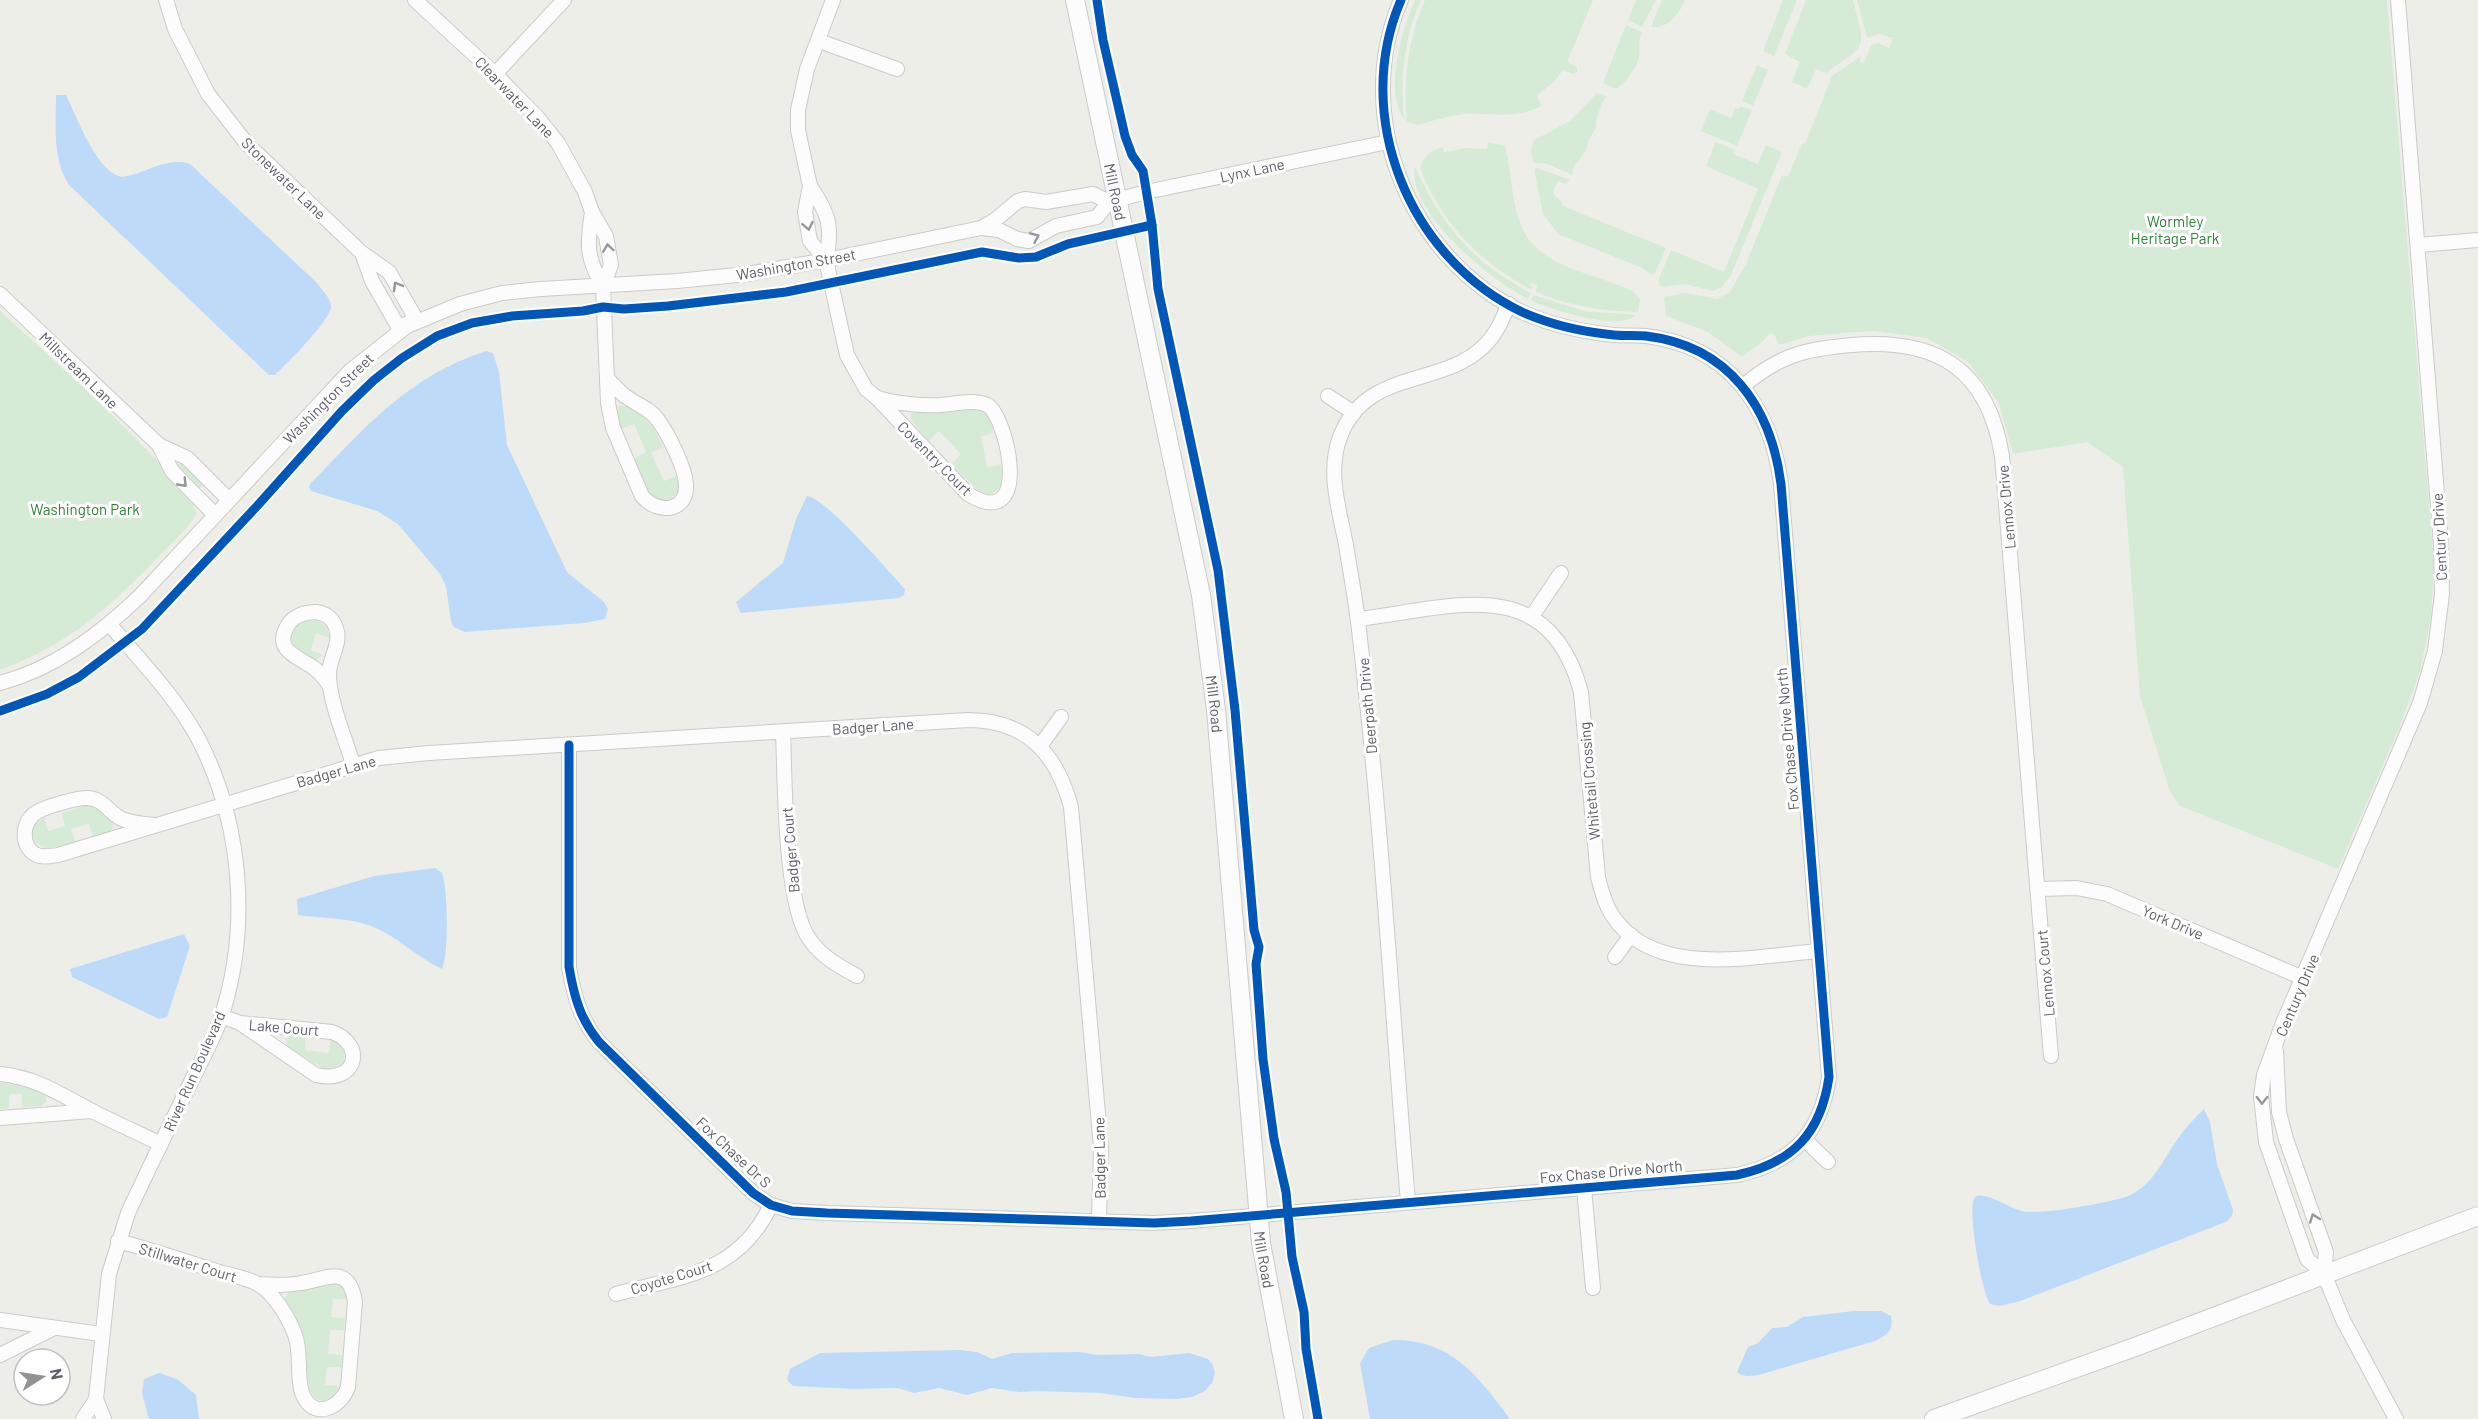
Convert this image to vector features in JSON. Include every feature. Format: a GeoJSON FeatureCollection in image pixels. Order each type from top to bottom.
{"type":"FeatureCollection","features":[{"type":"Feature","properties":{"kind":"street","name":"Stonewater Lane"},"geometry":{"type":"LineString","coordinates":[[166,0],[175,29],[215,102],[247,144],[362,253],[389,272],[416,319],[407,326],[399,328],[372,281],[362,253]]}},
{"type":"Feature","properties":{"kind":"street","name":"Clearwater Lane"},"geometry":{"type":"LineString","coordinates":[[415,0],[495,74],[538,118],[558,143],[606,236],[610,265],[603,286]]}},
{"type":"Feature","properties":{"kind":"street"},"geometry":{"type":"LineString","coordinates":[[495,74],[564,0]]}},
{"type":"Feature","properties":{"kind":"street"},"geometry":{"type":"LineString","coordinates":[[825,260],[831,237],[824,207],[810,186],[798,130],[798,110],[801,90],[833,0]]}},
{"type":"Feature","properties":{"kind":"street","name":"Mill Road"},"geometry":{"type":"LineString","coordinates":[[1075,0],[1113,201],[1201,595],[1216,710],[1261,1243],[1294,1419]]}},
{"type":"Feature","properties":{"kind":"street","name":"Fox Chase Drive North"},"geometry":{"type":"LineString","coordinates":[[1258,1216],[1715,1177],[1759,1170],[1779,1161],[1804,1139],[1819,1117],[1826,1100],[1829,1077],[1779,467],[1768,429],[1755,402],[1743,386],[1702,355],[1674,342],[1646,336],[1584,330],[1551,323],[1489,292],[1460,268],[1433,238],[1409,201],[1393,165],[1383,107],[1385,55],[1401,0]]}},
{"type":"Feature","properties":{"kind":"street","name":"Century Drive"},"geometry":{"type":"LineString","coordinates":[[2396,1419],[2343,1320],[2324,1274],[2307,1259],[2266,1142],[2261,1096],[2264,1075],[2276,1044],[2416,712],[2435,651],[2442,594],[2441,545],[2398,0]]}},
{"type":"Feature","properties":{"kind":"street"},"geometry":{"type":"LineString","coordinates":[[819,41],[897,69]]}},
{"type":"Feature","properties":{"kind":"street","name":"Lynx Lane"},"geometry":{"type":"LineString","coordinates":[[1113,201],[1388,142]]}},
{"type":"Feature","properties":{"kind":"street"},"geometry":{"type":"LineString","coordinates":[[810,186],[805,212],[810,241],[825,260]]}},
{"type":"Feature","properties":{"kind":"street","name":"Washington Street"},"geometry":{"type":"LineString","coordinates":[[0,683],[16,679],[67,654],[110,624],[140,596],[350,371],[407,326],[460,304],[502,293],[735,275],[825,260],[981,228],[999,230],[1017,239],[1029,241],[1056,226],[1097,217],[1113,201],[1093,194],[1046,202],[1025,199],[1017,201],[995,220],[981,228]]}},
{"type":"Feature","properties":{"kind":"street","name":"Clearwater Lane"},"geometry":{"type":"LineString","coordinates":[[592,212],[588,238],[591,267],[603,286]]}},
{"type":"Feature","properties":{"kind":"street"},"geometry":{"type":"LineString","coordinates":[[2418,245],[2478,240]]}},
{"type":"Feature","properties":{"kind":"street","name":"Coventry Court"},"geometry":{"type":"LineString","coordinates":[[825,260],[847,355],[866,389],[968,494],[989,503],[1000,500],[1007,492],[1011,483],[1011,471],[1001,424],[989,405],[979,402],[914,405],[877,398]]}},
{"type":"Feature","properties":{"kind":"street"},"geometry":{"type":"LineString","coordinates":[[603,286],[608,403],[613,428],[642,496],[649,505],[661,509],[672,507],[682,500],[687,488],[685,475],[664,431],[651,411],[626,397],[608,380]]}},
{"type":"Feature","properties":{"kind":"street","name":"Millstream Lane"},"geometry":{"type":"LineString","coordinates":[[0,294],[159,445],[187,458],[229,500]]}},
{"type":"Feature","properties":{"kind":"street","name":"Deerpath Drive"},"geometry":{"type":"LineString","coordinates":[[1408,1202],[1368,713],[1358,619],[1334,481],[1335,457],[1340,437],[1354,413],[1377,393],[1394,384],[1452,366],[1468,358],[1483,347],[1494,334],[1509,304]]}},
{"type":"Feature","properties":{"kind":"street","name":"Lennox Drive"},"geometry":{"type":"LineString","coordinates":[[1743,386],[1774,362],[1804,350],[1889,343],[1915,347],[1936,354],[1956,367],[1974,384],[1989,407],[1998,430],[2002,456],[2038,889]]}},
{"type":"Feature","properties":{"kind":"street"},"geometry":{"type":"LineString","coordinates":[[1328,396],[1354,413]]}},
{"type":"Feature","properties":{"kind":"street","name":"Millstream Lane"},"geometry":{"type":"LineString","coordinates":[[159,445],[172,471],[215,515]]}},
{"type":"Feature","properties":{"kind":"street"},"geometry":{"type":"LineString","coordinates":[[1532,616],[1561,573]]}},
{"type":"Feature","properties":{"kind":"street","name":"Whitetail Crossing"},"geometry":{"type":"LineString","coordinates":[[1358,619],[1482,604],[1512,608],[1532,616],[1564,647],[1575,669],[1583,709],[1598,876],[1613,916],[1631,935],[1652,950],[1673,957],[1695,960],[1819,951]]}},
{"type":"Feature","properties":{"kind":"street"},"geometry":{"type":"LineString","coordinates":[[329,685],[313,667],[289,654],[285,646],[286,627],[291,620],[300,615],[319,612],[327,615],[337,629],[338,638],[329,665],[329,685],[353,764]]}},
{"type":"Feature","properties":{"kind":"street","name":"River Run Boulevard"},"geometry":{"type":"LineString","coordinates":[[104,1419],[96,1399],[109,1274],[128,1213],[221,1016],[231,980],[237,940],[239,900],[235,849],[225,805],[199,740],[170,696],[110,624]]}},
{"type":"Feature","properties":{"kind":"street"},"geometry":{"type":"LineString","coordinates":[[1040,746],[1061,717]]}},
{"type":"Feature","properties":{"kind":"street","name":"Badger Lane"},"geometry":{"type":"LineString","coordinates":[[154,825],[120,818],[99,801],[88,798],[35,813],[27,821],[24,832],[27,844],[35,854],[58,855],[379,758],[429,753],[978,720],[1011,729],[1040,746],[1047,753],[1061,777],[1071,807],[1101,1148],[1100,1220]]}},
{"type":"Feature","properties":{"kind":"street","name":"Badger Court"},"geometry":{"type":"LineString","coordinates":[[783,732],[791,874],[796,909],[809,939],[829,960],[857,976]]}},
{"type":"Feature","properties":{"kind":"street","name":"Fox Chase Dr S"},"geometry":{"type":"LineString","coordinates":[[569,745],[569,967],[574,995],[583,1020],[599,1042],[736,1179],[771,1205],[792,1210],[827,1213],[1154,1223],[1258,1216]]}},
{"type":"Feature","properties":{"kind":"street","name":"York Drive"},"geometry":{"type":"LineString","coordinates":[[2038,889],[2077,888],[2107,894],[2303,978]]}},
{"type":"Feature","properties":{"kind":"street","name":"Lennox Court"},"geometry":{"type":"LineString","coordinates":[[2038,889],[2051,1056]]}},
{"type":"Feature","properties":{"kind":"street"},"geometry":{"type":"LineString","coordinates":[[1615,957],[1631,935]]}},
{"type":"Feature","properties":{"kind":"street","name":"Lake Court"},"geometry":{"type":"LineString","coordinates":[[221,1016],[240,1023],[316,1075],[329,1078],[341,1076],[351,1066],[350,1043],[343,1036],[332,1032],[240,1023]]}},
{"type":"Feature","properties":{"kind":"street","name":"Century Drive"},"geometry":{"type":"LineString","coordinates":[[2276,1044],[2279,1112],[2326,1252],[2324,1274]]}},
{"type":"Feature","properties":{"kind":"street"},"geometry":{"type":"LineString","coordinates":[[0,1074],[30,1080],[51,1088],[92,1111],[161,1144]]}},
{"type":"Feature","properties":{"kind":"street"},"geometry":{"type":"LineString","coordinates":[[0,1118],[92,1111]]}},
{"type":"Feature","properties":{"kind":"street"},"geometry":{"type":"LineString","coordinates":[[1804,1139],[1828,1162]]}},
{"type":"Feature","properties":{"kind":"street"},"geometry":{"type":"LineString","coordinates":[[1584,1188],[1593,1288]]}},
{"type":"Feature","properties":{"kind":"street","name":"Coyote Court"},"geometry":{"type":"LineString","coordinates":[[616,1294],[698,1272],[722,1262],[750,1240],[761,1226],[771,1205]]}},
{"type":"Feature","properties":{"kind":"street"},"geometry":{"type":"LineString","coordinates":[[1934,1419],[2135,1347],[2478,1216]]}},
{"type":"Feature","properties":{"kind":"street","name":"Stillwater Court"},"geometry":{"type":"LineString","coordinates":[[118,1241],[258,1284],[300,1284],[336,1275],[346,1279],[353,1290],[355,1302],[348,1387],[339,1403],[325,1408],[315,1407],[308,1403],[302,1395],[300,1357],[296,1337],[287,1317],[258,1284]]}},
{"type":"Feature","properties":{"kind":"street"},"geometry":{"type":"LineString","coordinates":[[0,1320],[101,1334]]}},
{"type":"Feature","properties":{"kind":"street"},"geometry":{"type":"LineString","coordinates":[[0,1355],[54,1328]]}},
{"type":"Feature","properties":{"kind":"street","name":"River Run Boulevard"},"geometry":{"type":"LineString","coordinates":[[83,1419],[96,1399]]}},
{"type":"Feature","properties":{"kind":"green space"},"geometry":{"type":"Polygon","coordinates":[[[1415,0],[1421,0],[1415,14],[1405,58],[1404,119],[1395,93],[1395,77],[1405,27],[1415,0]]]}},
{"type":"Feature","properties":{"kind":"green space"},"geometry":{"type":"Polygon","coordinates":[[[1425,0],[1593,0],[1567,62],[1577,67],[1577,72],[1573,74],[1563,70],[1554,82],[1537,95],[1541,106],[1522,113],[1463,114],[1418,125],[1407,122],[1408,60],[1414,29],[1425,0]]]}},
{"type":"Feature","properties":{"kind":"green space"},"geometry":{"type":"Polygon","coordinates":[[[1636,0],[1656,0],[1642,27],[1628,20],[1636,0]]]}},
{"type":"Feature","properties":{"kind":"green space"},"geometry":{"type":"Polygon","coordinates":[[[1662,0],[1685,0],[1672,20],[1662,26],[1651,27],[1662,0]]]}},
{"type":"Feature","properties":{"kind":"green space"},"geometry":{"type":"Polygon","coordinates":[[[1783,0],[1797,0],[1774,56],[1763,51],[1783,0]]]}},
{"type":"Feature","properties":{"kind":"green space"},"geometry":{"type":"Polygon","coordinates":[[[1806,0],[1853,0],[1861,38],[1860,44],[1850,56],[1826,73],[1816,69],[1807,89],[1792,82],[1800,62],[1785,54],[1806,0]]]}},
{"type":"Feature","properties":{"kind":"green space","name":"Wormley Heritage Park"},"geometry":{"type":"Polygon","coordinates":[[[1857,0],[2387,0],[2434,565],[2431,617],[2420,671],[2400,726],[2338,869],[2180,806],[2170,792],[2140,696],[2123,467],[2087,442],[2013,454],[1999,403],[1968,362],[1927,338],[1874,331],[1809,336],[1779,345],[1774,334],[1770,333],[1742,357],[1708,332],[1666,316],[1664,297],[1685,293],[1717,299],[1730,292],[1746,264],[1782,175],[1788,177],[1802,143],[1805,144],[1832,76],[1861,56],[1860,62],[1864,63],[1871,45],[1878,43],[1889,48],[1893,38],[1879,34],[1867,38],[1857,0]]]}},
{"type":"Feature","properties":{"kind":"green space"},"geometry":{"type":"Polygon","coordinates":[[[1626,25],[1642,32],[1639,57],[1630,75],[1616,89],[1603,83],[1626,25]]]}},
{"type":"Feature","properties":{"kind":"green space"},"geometry":{"type":"Polygon","coordinates":[[[1757,65],[1768,70],[1753,106],[1742,101],[1757,65]]]}},
{"type":"Feature","properties":{"kind":"green space"},"geometry":{"type":"Polygon","coordinates":[[[1597,93],[1607,96],[1599,111],[1596,128],[1588,141],[1586,151],[1574,166],[1572,175],[1545,163],[1533,163],[1531,150],[1534,140],[1570,121],[1597,93]]]}},
{"type":"Feature","properties":{"kind":"green space"},"geometry":{"type":"Polygon","coordinates":[[[1740,106],[1752,110],[1737,146],[1701,131],[1710,109],[1731,118],[1735,108],[1739,109],[1740,106]]]}},
{"type":"Feature","properties":{"kind":"green space"},"geometry":{"type":"Polygon","coordinates":[[[1716,142],[1735,150],[1734,154],[1758,164],[1766,145],[1782,152],[1731,275],[1722,287],[1713,291],[1685,284],[1662,287],[1658,281],[1671,250],[1724,272],[1758,189],[1706,166],[1716,142]]]}},
{"type":"Feature","properties":{"kind":"green space"},"geometry":{"type":"Polygon","coordinates":[[[1488,143],[1505,147],[1515,206],[1529,240],[1554,261],[1634,292],[1640,299],[1638,312],[1586,307],[1536,292],[1537,285],[1531,282],[1529,285],[1533,287],[1530,289],[1511,278],[1478,253],[1464,239],[1439,206],[1420,168],[1423,160],[1431,152],[1443,147],[1444,152],[1468,148],[1487,149],[1488,143]]]}},
{"type":"Feature","properties":{"kind":"green space"},"geometry":{"type":"Polygon","coordinates":[[[1415,166],[1435,206],[1447,224],[1476,256],[1511,282],[1531,293],[1528,299],[1512,290],[1474,261],[1437,224],[1424,204],[1416,184],[1415,166]]]}},
{"type":"Feature","properties":{"kind":"green space"},"geometry":{"type":"Polygon","coordinates":[[[1538,168],[1570,180],[1566,184],[1558,181],[1553,190],[1554,195],[1563,206],[1666,248],[1655,273],[1652,275],[1642,268],[1558,234],[1543,214],[1534,169],[1538,168]]]}},
{"type":"Feature","properties":{"kind":"green space"},"geometry":{"type":"Polygon","coordinates":[[[1533,295],[1584,311],[1636,315],[1627,320],[1615,321],[1586,318],[1534,302],[1531,300],[1533,295]]]}},
{"type":"Feature","properties":{"kind":"green space","name":"Washington Park"},"geometry":{"type":"Polygon","coordinates":[[[0,311],[141,444],[189,497],[196,513],[186,528],[108,606],[49,648],[0,670],[0,311]]]}},
{"type":"Feature","properties":{"kind":"green space"},"geometry":{"type":"Polygon","coordinates":[[[619,406],[627,406],[641,413],[656,433],[663,447],[651,453],[664,481],[676,476],[678,481],[677,493],[671,499],[662,502],[650,494],[634,458],[646,452],[634,424],[621,429],[616,414],[619,406]]]}},
{"type":"Feature","properties":{"kind":"green space"},"geometry":{"type":"Polygon","coordinates":[[[977,410],[988,414],[994,433],[981,436],[987,467],[1001,465],[1003,481],[1001,487],[991,494],[979,492],[952,464],[961,454],[939,431],[929,441],[910,419],[911,414],[918,411],[977,410]]]}},
{"type":"Feature","properties":{"kind":"green space"},"geometry":{"type":"Polygon","coordinates":[[[182,461],[205,485],[198,489],[176,467],[182,461]]]}},
{"type":"Feature","properties":{"kind":"green space"},"geometry":{"type":"Polygon","coordinates":[[[316,620],[325,626],[329,638],[316,633],[311,650],[323,655],[315,660],[295,647],[291,636],[300,624],[316,620]]]}},
{"type":"Feature","properties":{"kind":"green space"},"geometry":{"type":"Polygon","coordinates":[[[87,805],[99,809],[109,818],[114,824],[111,831],[93,837],[89,824],[71,829],[75,842],[46,849],[34,841],[32,832],[35,824],[44,818],[48,831],[65,826],[62,813],[87,805]]]}},
{"type":"Feature","properties":{"kind":"green space"},"geometry":{"type":"Polygon","coordinates":[[[290,1035],[306,1037],[305,1050],[329,1053],[331,1040],[335,1041],[342,1047],[344,1061],[336,1070],[325,1070],[287,1046],[286,1039],[290,1035]]]}},
{"type":"Feature","properties":{"kind":"green space"},"geometry":{"type":"Polygon","coordinates":[[[0,1082],[30,1088],[46,1096],[46,1102],[41,1106],[22,1107],[22,1094],[9,1094],[9,1108],[0,1109],[0,1082]]]}},
{"type":"Feature","properties":{"kind":"green space"},"geometry":{"type":"Polygon","coordinates":[[[329,1282],[342,1287],[347,1299],[333,1299],[331,1317],[345,1318],[344,1330],[330,1330],[328,1354],[342,1355],[341,1367],[327,1367],[325,1385],[339,1386],[333,1397],[323,1401],[311,1392],[308,1384],[304,1337],[284,1299],[288,1292],[329,1282]]]}},
{"type":"Feature","properties":{"kind":"water"},"geometry":{"type":"Polygon","coordinates":[[[56,95],[66,95],[96,155],[113,173],[122,177],[173,162],[190,164],[324,291],[331,307],[324,322],[275,375],[269,375],[69,185],[57,153],[56,95]]]}},
{"type":"Feature","properties":{"kind":"water"},"geometry":{"type":"Polygon","coordinates":[[[486,351],[493,353],[499,372],[507,445],[567,572],[604,602],[608,609],[605,619],[584,623],[465,632],[454,627],[451,622],[446,586],[440,574],[398,524],[377,511],[311,491],[309,487],[390,405],[433,375],[486,351]]]}},
{"type":"Feature","properties":{"kind":"water"},"geometry":{"type":"Polygon","coordinates":[[[807,496],[828,509],[857,537],[905,589],[904,595],[899,598],[741,613],[736,602],[783,563],[796,519],[807,496]]]}},
{"type":"Feature","properties":{"kind":"water"},"geometry":{"type":"Polygon","coordinates":[[[435,868],[442,873],[446,906],[447,936],[442,969],[388,934],[370,926],[350,921],[298,915],[297,899],[374,876],[435,868]]]}},
{"type":"Feature","properties":{"kind":"water"},"geometry":{"type":"Polygon","coordinates":[[[184,934],[190,946],[167,1017],[159,1019],[72,977],[70,969],[184,934]]]}},
{"type":"Feature","properties":{"kind":"water"},"geometry":{"type":"Polygon","coordinates":[[[2204,1109],[2210,1122],[2217,1164],[2233,1210],[2232,1216],[2226,1222],[2020,1301],[2000,1306],[1990,1304],[1976,1250],[1972,1216],[1975,1197],[1984,1196],[2017,1210],[2043,1212],[2100,1203],[2133,1194],[2151,1179],[2185,1129],[2204,1109]]]}},
{"type":"Feature","properties":{"kind":"water"},"geometry":{"type":"Polygon","coordinates":[[[1853,1311],[1881,1311],[1891,1316],[1890,1329],[1875,1341],[1762,1374],[1745,1376],[1737,1372],[1748,1347],[1758,1343],[1772,1328],[1787,1327],[1803,1317],[1853,1311]]]}},
{"type":"Feature","properties":{"kind":"water"},"geometry":{"type":"Polygon","coordinates":[[[1393,1340],[1413,1341],[1447,1353],[1474,1375],[1510,1419],[1370,1419],[1360,1363],[1369,1348],[1393,1340]]]}},
{"type":"Feature","properties":{"kind":"water"},"geometry":{"type":"Polygon","coordinates":[[[960,1350],[977,1352],[992,1359],[1012,1353],[1079,1352],[1098,1355],[1139,1354],[1151,1357],[1189,1353],[1208,1359],[1215,1373],[1212,1383],[1205,1391],[1192,1397],[1176,1399],[1135,1398],[1101,1393],[1020,1392],[992,1388],[967,1395],[939,1388],[914,1393],[898,1388],[854,1389],[793,1386],[787,1380],[790,1369],[820,1353],[960,1350]]]}},
{"type":"Feature","properties":{"kind":"water"},"geometry":{"type":"Polygon","coordinates":[[[159,1373],[177,1379],[196,1395],[199,1419],[149,1419],[142,1393],[144,1379],[159,1373]]]}},
{"type":"Feature","properties":{"kind":"cycle path"},"geometry":{"type":"LineString","coordinates":[[1097,0],[1103,40],[1125,136],[1132,155],[1143,171],[1152,225],[1158,289],[1218,570],[1235,710],[1254,930],[1259,947],[1256,964],[1263,1059],[1274,1139],[1286,1192],[1292,1257],[1304,1312],[1306,1349],[1318,1419]]}},
{"type":"Feature","properties":{"kind":"cycle path"},"geometry":{"type":"LineString","coordinates":[[569,745],[569,967],[582,1016],[599,1042],[753,1193],[771,1205],[792,1211],[827,1213],[1154,1223],[1737,1175],[1757,1170],[1789,1153],[1801,1142],[1819,1114],[1829,1077],[1781,484],[1776,456],[1756,406],[1741,385],[1723,367],[1701,353],[1675,342],[1646,336],[1591,332],[1533,317],[1482,288],[1448,257],[1421,220],[1400,179],[1388,135],[1383,90],[1387,44],[1401,0]]}},
{"type":"Feature","properties":{"kind":"cycle path"},"geometry":{"type":"LineString","coordinates":[[0,711],[47,694],[79,677],[142,629],[342,411],[374,380],[402,358],[437,336],[472,323],[512,316],[583,311],[603,307],[624,309],[668,306],[786,292],[982,252],[1019,258],[1036,257],[1068,244],[1152,225]]}}]}
